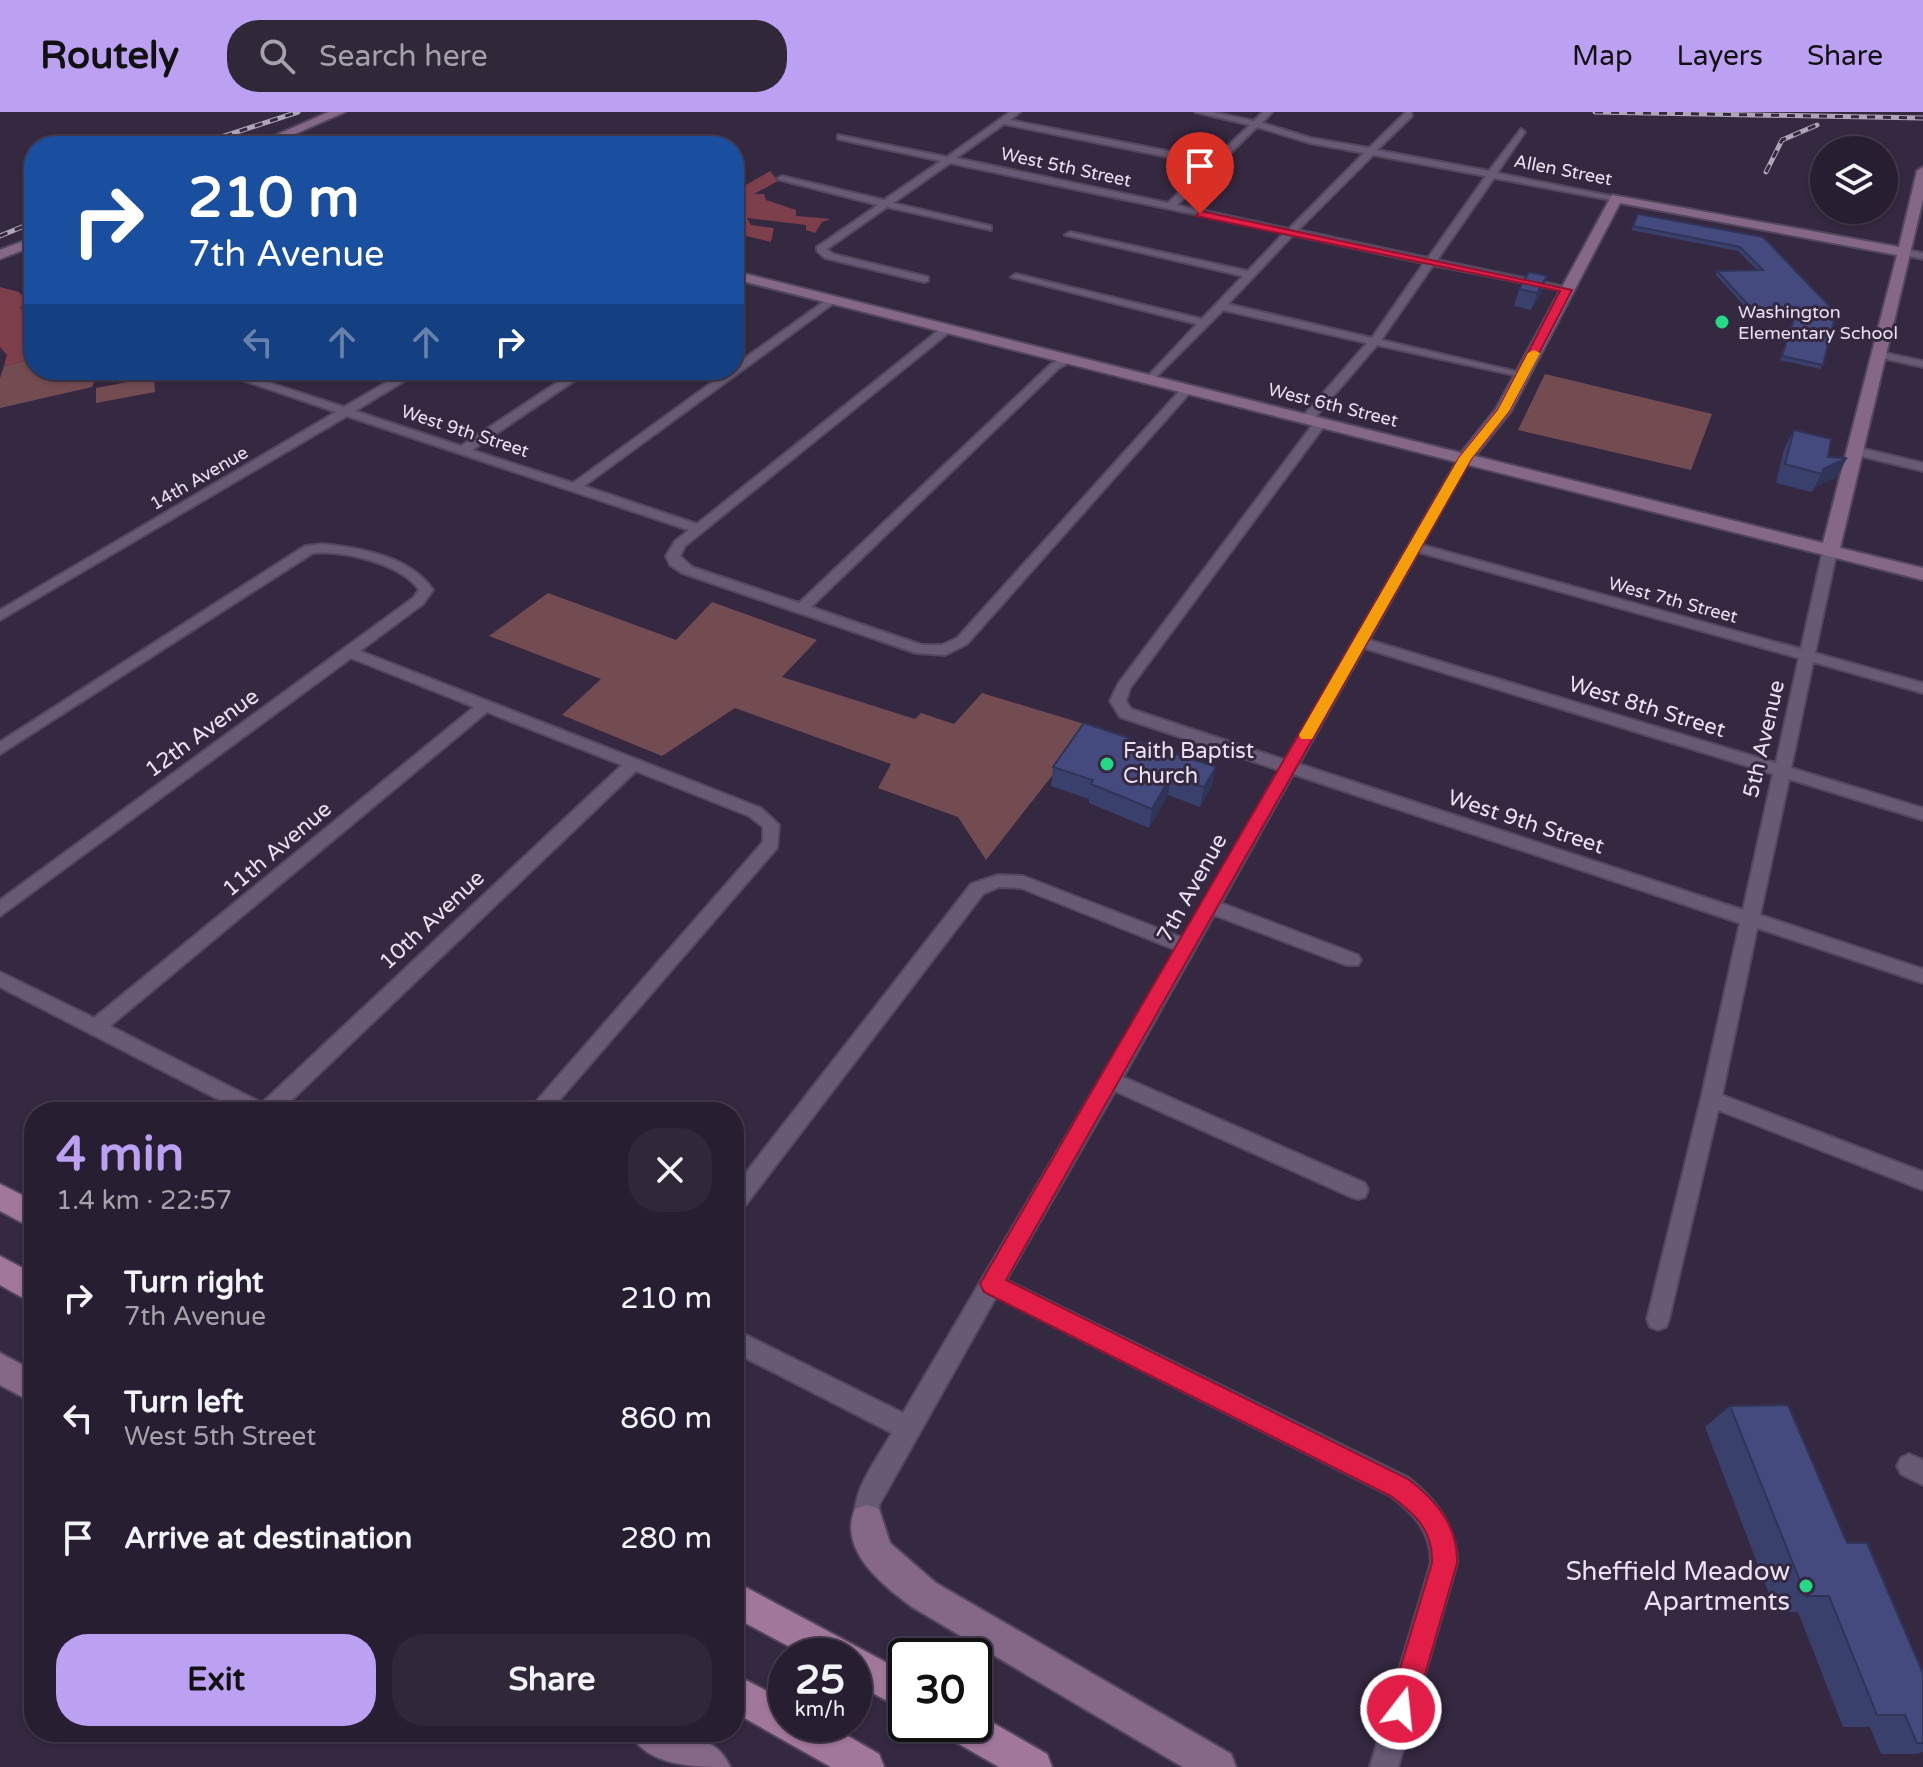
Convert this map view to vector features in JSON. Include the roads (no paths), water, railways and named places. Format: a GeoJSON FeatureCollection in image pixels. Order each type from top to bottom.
{"type":"FeatureCollection","features":[{"type":"Feature","properties":{"kind":"main road"},"geometry":{"type":"LineString","coordinates":[[0,1196],[24,1210]]}},
{"type":"Feature","properties":{"kind":"main road"},"geometry":{"type":"LineString","coordinates":[[0,1269],[24,1284]]}},
{"type":"Feature","properties":{"kind":"main road"},"geometry":{"type":"LineString","coordinates":[[744,1603],[808,1638]]}},
{"type":"Feature","properties":{"kind":"main road"},"geometry":{"type":"LineString","coordinates":[[744,1698],[768,1711]]}},
{"type":"Feature","properties":{"kind":"main road"},"geometry":{"type":"LineString","coordinates":[[823,1742],[866,1767]]}},
{"type":"Feature","properties":{"kind":"main road"},"geometry":{"type":"LineString","coordinates":[[991,1742],[1034,1767]]}},
{"type":"Feature","properties":{"kind":"street"},"geometry":{"type":"LineString","coordinates":[[281,136],[339,112]]}},
{"type":"Feature","properties":{"kind":"street"},"geometry":{"type":"LineString","coordinates":[[924,279],[822,252],[821,247],[1016,112]]}},
{"type":"Feature","properties":{"kind":"street","name":"Allen Street"},"geometry":{"type":"LineString","coordinates":[[1199,112],[1251,127],[1369,152],[1923,256]]}},
{"type":"Feature","properties":{"kind":"street"},"geometry":{"type":"LineString","coordinates":[[1170,207],[1268,112]]}},
{"type":"Feature","properties":{"kind":"street"},"geometry":{"type":"LineString","coordinates":[[1151,379],[1409,114]]}},
{"type":"Feature","properties":{"kind":"street"},"geometry":{"type":"LineString","coordinates":[[1002,121],[1213,163]]}},
{"type":"Feature","properties":{"kind":"street"},"geometry":{"type":"LineString","coordinates":[[1314,421],[1375,341],[1521,132]]}},
{"type":"Feature","properties":{"kind":"street","name":"West 5th Street"},"geometry":{"type":"LineString","coordinates":[[841,137],[1566,290]]}},
{"type":"Feature","properties":{"kind":"street","name":"5th Avenue"},"geometry":{"type":"LineString","coordinates":[[1658,1319],[1711,1099],[1830,550],[1881,355],[1923,171]]}},
{"type":"Feature","properties":{"kind":"street"},"geometry":{"type":"LineString","coordinates":[[782,179],[988,228]]}},
{"type":"Feature","properties":{"kind":"street","name":"7th Avenue"},"geometry":{"type":"LineString","coordinates":[[867,1521],[867,1503],[907,1428],[1111,1080],[1465,458],[1503,411],[1616,198]]}},
{"type":"Feature","properties":{"kind":"street"},"geometry":{"type":"LineString","coordinates":[[1070,235],[1251,275]]}},
{"type":"Feature","properties":{"kind":"street"},"geometry":{"type":"LineString","coordinates":[[0,255],[24,245]]}},
{"type":"Feature","properties":{"kind":"street"},"geometry":{"type":"LineString","coordinates":[[1016,277],[1206,323]]}},
{"type":"Feature","properties":{"kind":"street","name":"West 6th Street"},"geometry":{"type":"LineString","coordinates":[[744,278],[1923,574]]}},
{"type":"Feature","properties":{"kind":"street"},"geometry":{"type":"LineString","coordinates":[[744,365],[833,300]]}},
{"type":"Feature","properties":{"kind":"street"},"geometry":{"type":"LineString","coordinates":[[1222,306],[1523,376]]}},
{"type":"Feature","properties":{"kind":"street"},"geometry":{"type":"LineString","coordinates":[[948,328],[680,544],[673,558],[687,570],[921,650],[945,650],[962,641],[1188,388]]}},
{"type":"Feature","properties":{"kind":"street"},"geometry":{"type":"LineString","coordinates":[[1881,355],[1923,364]]}},
{"type":"Feature","properties":{"kind":"street"},"geometry":{"type":"LineString","coordinates":[[801,609],[1055,366],[1068,359]]}},
{"type":"Feature","properties":{"kind":"street","name":"West 9th Street"},"geometry":{"type":"LineString","coordinates":[[248,380],[700,529]]}},
{"type":"Feature","properties":{"kind":"street","name":"14th Avenue"},"geometry":{"type":"LineString","coordinates":[[0,616],[399,380]]}},
{"type":"Feature","properties":{"kind":"street"},"geometry":{"type":"LineString","coordinates":[[463,450],[569,380]]}},
{"type":"Feature","properties":{"kind":"street"},"geometry":{"type":"LineString","coordinates":[[575,487],[723,380]]}},
{"type":"Feature","properties":{"kind":"street","name":"West 9th Street"},"geometry":{"type":"LineString","coordinates":[[1314,421],[1123,687],[1119,704],[1125,713],[1148,724],[1289,767],[1923,976]]}},
{"type":"Feature","properties":{"kind":"street"},"geometry":{"type":"LineString","coordinates":[[1856,451],[1923,467]]}},
{"type":"Feature","properties":{"kind":"street","name":"12th Avenue"},"geometry":{"type":"LineString","coordinates":[[0,749],[310,549],[335,547],[408,571],[421,578],[426,590],[418,601],[350,652],[0,909]]}},
{"type":"Feature","properties":{"kind":"street","name":"West 7th Street"},"geometry":{"type":"LineString","coordinates":[[1414,547],[1923,688]]}},
{"type":"Feature","properties":{"kind":"street","name":"West 8th Street"},"geometry":{"type":"LineString","coordinates":[[1359,642],[1923,814]]}},
{"type":"Feature","properties":{"kind":"street"},"geometry":{"type":"LineString","coordinates":[[350,652],[755,812],[771,825],[771,844],[546,1102]]}},
{"type":"Feature","properties":{"kind":"street","name":"11th Avenue"},"geometry":{"type":"LineString","coordinates":[[95,1028],[486,705]]}},
{"type":"Feature","properties":{"kind":"street","name":"10th Avenue"},"geometry":{"type":"LineString","coordinates":[[275,1102],[632,765]]}},
{"type":"Feature","properties":{"kind":"street"},"geometry":{"type":"LineString","coordinates":[[744,1191],[898,988],[982,885],[1010,879],[1023,882],[1187,947]]}},
{"type":"Feature","properties":{"kind":"street"},"geometry":{"type":"LineString","coordinates":[[1210,906],[1352,960]]}},
{"type":"Feature","properties":{"kind":"street"},"geometry":{"type":"LineString","coordinates":[[0,979],[244,1102]]}},
{"type":"Feature","properties":{"kind":"street"},"geometry":{"type":"LineString","coordinates":[[1111,1080],[1358,1190]]}},
{"type":"Feature","properties":{"kind":"street"},"geometry":{"type":"LineString","coordinates":[[1711,1099],[1923,1181]]}},
{"type":"Feature","properties":{"kind":"street"},"geometry":{"type":"LineString","coordinates":[[991,1284],[1400,1487],[1428,1513],[1445,1543],[1444,1563],[1384,1767]]}},
{"type":"Feature","properties":{"kind":"street"},"geometry":{"type":"LineString","coordinates":[[744,1345],[907,1428]]}},
{"type":"Feature","properties":{"kind":"street"},"geometry":{"type":"LineString","coordinates":[[0,1368],[24,1382]]}},
{"type":"Feature","properties":{"kind":"street"},"geometry":{"type":"LineString","coordinates":[[867,1521],[876,1551],[890,1569],[924,1595],[1218,1767]]}},
{"type":"Feature","properties":{"kind":"street"},"geometry":{"type":"LineString","coordinates":[[666,1742],[712,1767]]}},
{"type":"Feature","properties":{"kind":"railway"},"geometry":{"type":"LineString","coordinates":[[225,136],[298,112]]}},
{"type":"Feature","properties":{"kind":"railway"},"geometry":{"type":"LineString","coordinates":[[1595,112],[1923,118]]}},
{"type":"Feature","properties":{"kind":"railway"},"geometry":{"type":"LineString","coordinates":[[1766,172],[1782,140],[1817,125]]}},
{"type":"Feature","properties":{"kind":"railway"},"geometry":{"type":"LineString","coordinates":[[0,236],[24,226]]}},
{"type":"Feature","properties":{"kind":"place","name":"Washington Elementary School"},"geometry":{"type":"Point","coordinates":[1722,322]}},
{"type":"Feature","properties":{"kind":"place","name":"Faith Baptist Church"},"geometry":{"type":"Point","coordinates":[1107,764]}},
{"type":"Feature","properties":{"kind":"place","name":"Sheffield Meadow Apartments"},"geometry":{"type":"Point","coordinates":[1806,1586]}}]}
